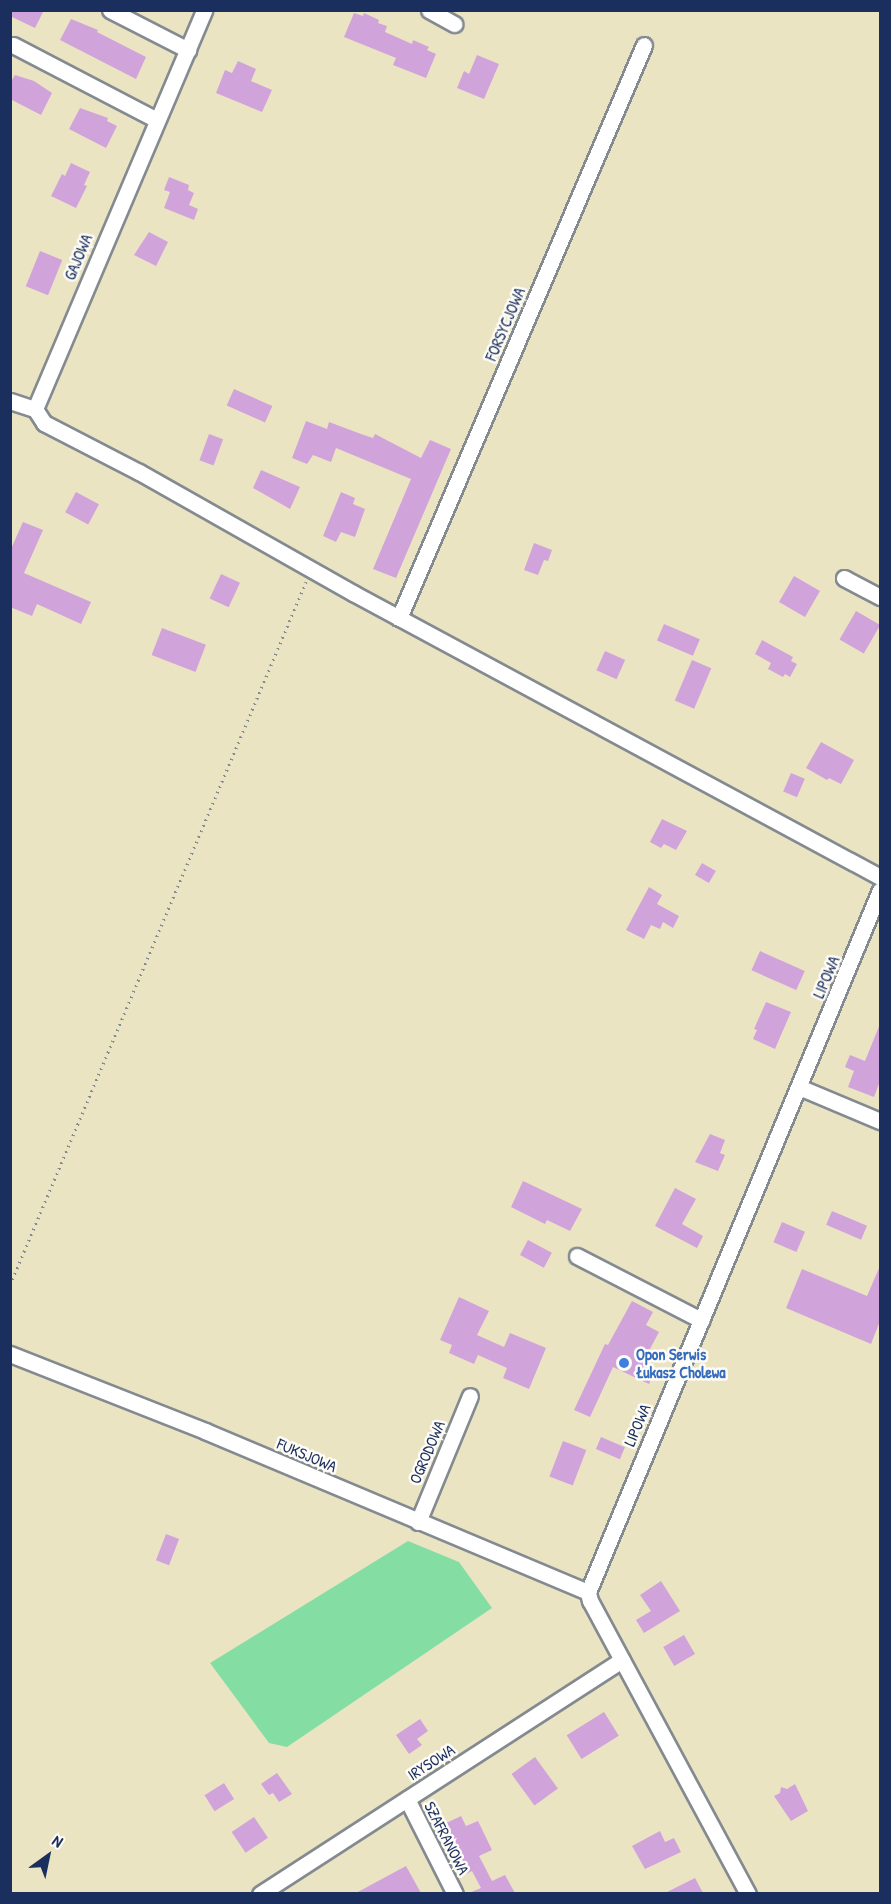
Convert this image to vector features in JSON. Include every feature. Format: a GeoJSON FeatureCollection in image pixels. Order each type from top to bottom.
{"type":"FeatureCollection","features":[{"type":"Feature","properties":{"kind":"street"},"geometry":{"type":"LineString","coordinates":[[110,10],[188,50]]}},
{"type":"Feature","properties":{"kind":"street","name":"GAJOWA"},"geometry":{"type":"LineString","coordinates":[[35,409],[204,10]]}},
{"type":"Feature","properties":{"kind":"street"},"geometry":{"type":"LineString","coordinates":[[429,10],[454,24]]}},
{"type":"Feature","properties":{"kind":"street"},"geometry":{"type":"LineString","coordinates":[[13,45],[157,120]]}},
{"type":"Feature","properties":{"kind":"street","name":"FORSYCJOWA"},"geometry":{"type":"LineString","coordinates":[[399,618],[644,45]]}},
{"type":"Feature","properties":{"kind":"street"},"geometry":{"type":"LineString","coordinates":[[10,401],[35,409],[44,423],[139,472],[311,570],[880,877]]}},
{"type":"Feature","properties":{"kind":"street"},"geometry":{"type":"LineString","coordinates":[[844,579],[880,597]]}},
{"type":"Feature","properties":{"kind":"street","name":"LIPOWA"},"geometry":{"type":"LineString","coordinates":[[588,1592],[880,890]]}},
{"type":"Feature","properties":{"kind":"street"},"geometry":{"type":"LineString","coordinates":[[799,1087],[880,1121]]}},
{"type":"Feature","properties":{"kind":"street"},"geometry":{"type":"LineString","coordinates":[[577,1256],[701,1320]]}},
{"type":"Feature","properties":{"kind":"street","name":"FUKSJOWA"},"geometry":{"type":"LineString","coordinates":[[10,1354],[205,1431],[588,1592]]}},
{"type":"Feature","properties":{"kind":"street","name":"OGRODOWA"},"geometry":{"type":"LineString","coordinates":[[418,1522],[470,1396]]}},
{"type":"Feature","properties":{"kind":"street"},"geometry":{"type":"LineString","coordinates":[[588,1592],[590,1601],[621,1660],[748,1893]]}},
{"type":"Feature","properties":{"kind":"street","name":"IRYSOWA"},"geometry":{"type":"LineString","coordinates":[[260,1893],[621,1660]]}},
{"type":"Feature","properties":{"kind":"street","name":"SZAFRANOWA"},"geometry":{"type":"LineString","coordinates":[[406,1799],[455,1893]]}},
{"type":"Feature","properties":{"kind":"path"},"geometry":{"type":"LineString","coordinates":[[10,1286],[311,570]]}},
{"type":"Feature","properties":{"kind":"green space"},"geometry":{"type":"Polygon","coordinates":[[[408,1541],[459,1562],[492,1608],[287,1747],[269,1743],[210,1663],[408,1541]]]}},
{"type":"Feature","properties":{"kind":"building"},"geometry":{"type":"Polygon","coordinates":[[[10,10],[44,10],[35,28],[10,16],[10,10]]]}},
{"type":"Feature","properties":{"kind":"building"},"geometry":{"type":"Polygon","coordinates":[[[354,13],[363,16],[364,13],[379,20],[378,23],[387,26],[385,32],[412,44],[413,40],[429,47],[427,50],[436,54],[426,78],[393,65],[396,58],[344,37],[354,13]]]}},
{"type":"Feature","properties":{"kind":"building"},"geometry":{"type":"Polygon","coordinates":[[[71,19],[98,30],[97,32],[146,57],[136,79],[60,40],[71,19]]]}},
{"type":"Feature","properties":{"kind":"building"},"geometry":{"type":"Polygon","coordinates":[[[477,55],[499,64],[484,99],[457,88],[464,71],[469,74],[477,55]]]}},
{"type":"Feature","properties":{"kind":"building"},"geometry":{"type":"Polygon","coordinates":[[[238,61],[256,69],[251,81],[272,90],[262,112],[216,93],[225,70],[232,73],[238,61]]]}},
{"type":"Feature","properties":{"kind":"building"},"geometry":{"type":"Polygon","coordinates":[[[15,75],[34,81],[52,93],[41,115],[10,99],[10,83],[15,75]]]}},
{"type":"Feature","properties":{"kind":"building"},"geometry":{"type":"Polygon","coordinates":[[[80,108],[108,118],[107,121],[117,126],[106,148],[69,129],[80,108]]]}},
{"type":"Feature","properties":{"kind":"building"},"geometry":{"type":"Polygon","coordinates":[[[71,163],[90,172],[84,185],[87,186],[76,208],[51,196],[62,174],[65,176],[71,163]]]}},
{"type":"Feature","properties":{"kind":"building"},"geometry":{"type":"Polygon","coordinates":[[[169,177],[189,185],[188,190],[194,193],[189,205],[198,209],[194,220],[164,208],[170,192],[164,190],[169,177]]]}},
{"type":"Feature","properties":{"kind":"building"},"geometry":{"type":"Polygon","coordinates":[[[149,232],[168,242],[156,266],[134,255],[149,232]]]}},
{"type":"Feature","properties":{"kind":"building"},"geometry":{"type":"Polygon","coordinates":[[[40,251],[62,260],[48,295],[26,286],[40,251]]]}},
{"type":"Feature","properties":{"kind":"building"},"geometry":{"type":"Polygon","coordinates":[[[234,389],[272,406],[265,423],[227,405],[234,389]]]}},
{"type":"Feature","properties":{"kind":"building"},"geometry":{"type":"Polygon","coordinates":[[[306,421],[327,429],[329,422],[373,438],[375,434],[421,458],[430,440],[451,449],[396,578],[373,569],[411,479],[336,448],[331,462],[313,455],[307,464],[292,458],[306,421]]]}},
{"type":"Feature","properties":{"kind":"building"},"geometry":{"type":"Polygon","coordinates":[[[209,434],[223,439],[214,465],[199,460],[209,434]]]}},
{"type":"Feature","properties":{"kind":"building"},"geometry":{"type":"Polygon","coordinates":[[[261,470],[300,487],[290,509],[253,488],[261,470]]]}},
{"type":"Feature","properties":{"kind":"building"},"geometry":{"type":"Polygon","coordinates":[[[76,492],[99,504],[88,525],[65,512],[76,492]]]}},
{"type":"Feature","properties":{"kind":"building"},"geometry":{"type":"Polygon","coordinates":[[[341,492],[355,498],[353,504],[365,509],[355,537],[341,532],[336,542],[323,536],[341,492]]]}},
{"type":"Feature","properties":{"kind":"building"},"geometry":{"type":"Polygon","coordinates":[[[23,522],[43,530],[24,573],[91,602],[81,624],[37,604],[32,616],[10,607],[10,551],[23,522]]]}},
{"type":"Feature","properties":{"kind":"building"},"geometry":{"type":"Polygon","coordinates":[[[534,543],[552,550],[548,561],[544,560],[538,575],[524,570],[534,543]]]}},
{"type":"Feature","properties":{"kind":"building"},"geometry":{"type":"Polygon","coordinates":[[[221,574],[240,583],[229,607],[210,598],[221,574]]]}},
{"type":"Feature","properties":{"kind":"building"},"geometry":{"type":"Polygon","coordinates":[[[794,576],[820,591],[805,617],[779,602],[794,576]]]}},
{"type":"Feature","properties":{"kind":"building"},"geometry":{"type":"Polygon","coordinates":[[[856,611],[880,625],[864,654],[840,640],[856,611]]]}},
{"type":"Feature","properties":{"kind":"building"},"geometry":{"type":"Polygon","coordinates":[[[664,624],[700,639],[693,656],[657,641],[664,624]]]}},
{"type":"Feature","properties":{"kind":"building"},"geometry":{"type":"Polygon","coordinates":[[[162,628],[206,645],[195,672],[152,655],[162,628]]]}},
{"type":"Feature","properties":{"kind":"building"},"geometry":{"type":"Polygon","coordinates":[[[762,640],[793,657],[791,661],[797,664],[790,677],[785,674],[783,677],[768,669],[771,663],[755,654],[762,640]]]}},
{"type":"Feature","properties":{"kind":"building"},"geometry":{"type":"Polygon","coordinates":[[[605,651],[625,660],[617,679],[596,670],[605,651]]]}},
{"type":"Feature","properties":{"kind":"building"},"geometry":{"type":"Polygon","coordinates":[[[692,660],[711,668],[694,709],[675,701],[692,660]]]}},
{"type":"Feature","properties":{"kind":"building"},"geometry":{"type":"Polygon","coordinates":[[[821,742],[854,760],[841,784],[829,778],[827,780],[806,768],[821,742]]]}},
{"type":"Feature","properties":{"kind":"building"},"geometry":{"type":"Polygon","coordinates":[[[791,773],[805,779],[797,797],[783,791],[791,773]]]}},
{"type":"Feature","properties":{"kind":"building"},"geometry":{"type":"Polygon","coordinates":[[[662,819],[687,831],[676,850],[664,844],[661,848],[650,842],[662,819]]]}},
{"type":"Feature","properties":{"kind":"building"},"geometry":{"type":"Polygon","coordinates":[[[702,863],[716,871],[709,883],[695,875],[702,863]]]}},
{"type":"Feature","properties":{"kind":"building"},"geometry":{"type":"Polygon","coordinates":[[[649,887],[662,895],[657,904],[679,916],[673,928],[663,922],[660,929],[651,925],[644,939],[626,930],[649,887]]]}},
{"type":"Feature","properties":{"kind":"building"},"geometry":{"type":"Polygon","coordinates":[[[760,951],[805,971],[796,990],[751,970],[760,951]]]}},
{"type":"Feature","properties":{"kind":"building"},"geometry":{"type":"Polygon","coordinates":[[[766,1002],[791,1012],[775,1049],[753,1039],[757,1030],[754,1029],[766,1002]]]}},
{"type":"Feature","properties":{"kind":"building"},"geometry":{"type":"Polygon","coordinates":[[[880,1024],[880,1081],[874,1097],[848,1087],[854,1071],[845,1067],[850,1055],[865,1061],[880,1024]]]}},
{"type":"Feature","properties":{"kind":"building"},"geometry":{"type":"Polygon","coordinates":[[[710,1134],[725,1140],[720,1153],[725,1155],[718,1171],[695,1162],[710,1134]]]}},
{"type":"Feature","properties":{"kind":"building"},"geometry":{"type":"Polygon","coordinates":[[[523,1181],[582,1209],[570,1231],[547,1220],[545,1224],[511,1207],[523,1181]]]}},
{"type":"Feature","properties":{"kind":"building"},"geometry":{"type":"Polygon","coordinates":[[[675,1188],[696,1199],[682,1224],[703,1236],[697,1248],[655,1226],[675,1188]]]}},
{"type":"Feature","properties":{"kind":"building"},"geometry":{"type":"Polygon","coordinates":[[[832,1211],[867,1226],[861,1240],[826,1225],[832,1211]]]}},
{"type":"Feature","properties":{"kind":"building"},"geometry":{"type":"Polygon","coordinates":[[[782,1222],[805,1232],[796,1252],[773,1242],[782,1222]]]}},
{"type":"Feature","properties":{"kind":"building"},"geometry":{"type":"Polygon","coordinates":[[[528,1240],[552,1253],[544,1268],[520,1255],[528,1240]]]}},
{"type":"Feature","properties":{"kind":"building"},"geometry":{"type":"Polygon","coordinates":[[[880,1266],[880,1321],[871,1344],[786,1308],[802,1269],[867,1296],[880,1266]]]}},
{"type":"Feature","properties":{"kind":"building"},"geometry":{"type":"Polygon","coordinates":[[[459,1297],[489,1311],[477,1335],[504,1347],[510,1333],[546,1348],[529,1389],[503,1378],[507,1368],[478,1355],[474,1364],[449,1353],[452,1345],[440,1340],[459,1297]]]}},
{"type":"Feature","properties":{"kind":"building"},"geometry":{"type":"Polygon","coordinates":[[[632,1301],[653,1312],[646,1325],[659,1332],[643,1362],[656,1369],[649,1384],[613,1367],[590,1417],[574,1410],[605,1344],[608,1345],[632,1301]]]}},
{"type":"Feature","properties":{"kind":"building"},"geometry":{"type":"Polygon","coordinates":[[[601,1437],[625,1447],[620,1459],[596,1449],[601,1437]]]}},
{"type":"Feature","properties":{"kind":"building"},"geometry":{"type":"Polygon","coordinates":[[[563,1441],[586,1450],[573,1485],[549,1476],[563,1441]]]}},
{"type":"Feature","properties":{"kind":"building"},"geometry":{"type":"Polygon","coordinates":[[[166,1534],[179,1539],[169,1565],[156,1560],[166,1534]]]}},
{"type":"Feature","properties":{"kind":"building"},"geometry":{"type":"Polygon","coordinates":[[[661,1581],[680,1611],[644,1633],[636,1620],[651,1611],[640,1595],[661,1581]]]}},
{"type":"Feature","properties":{"kind":"building"},"geometry":{"type":"Polygon","coordinates":[[[684,1635],[695,1654],[674,1666],[663,1647],[684,1635]]]}},
{"type":"Feature","properties":{"kind":"building"},"geometry":{"type":"Polygon","coordinates":[[[604,1712],[619,1736],[582,1759],[567,1735],[604,1712]]]}},
{"type":"Feature","properties":{"kind":"building"},"geometry":{"type":"Polygon","coordinates":[[[420,1719],[428,1731],[417,1739],[422,1745],[409,1754],[396,1735],[420,1719]]]}},
{"type":"Feature","properties":{"kind":"building"},"geometry":{"type":"Polygon","coordinates":[[[535,1757],[558,1789],[534,1806],[512,1774],[535,1757]]]}},
{"type":"Feature","properties":{"kind":"building"},"geometry":{"type":"Polygon","coordinates":[[[277,1773],[292,1794],[279,1802],[273,1793],[269,1795],[261,1784],[277,1773]]]}},
{"type":"Feature","properties":{"kind":"building"},"geometry":{"type":"Polygon","coordinates":[[[224,1783],[234,1799],[215,1811],[204,1795],[224,1783]]]}},
{"type":"Feature","properties":{"kind":"building"},"geometry":{"type":"Polygon","coordinates":[[[795,1784],[808,1811],[791,1821],[774,1796],[780,1793],[781,1787],[787,1789],[795,1784]]]}},
{"type":"Feature","properties":{"kind":"building"},"geometry":{"type":"Polygon","coordinates":[[[461,1816],[466,1826],[478,1821],[492,1850],[479,1856],[492,1881],[505,1875],[515,1893],[469,1893],[481,1888],[472,1871],[466,1874],[442,1825],[461,1816]]]}},
{"type":"Feature","properties":{"kind":"building"},"geometry":{"type":"Polygon","coordinates":[[[254,1817],[268,1838],[246,1853],[232,1832],[254,1817]]]}},
{"type":"Feature","properties":{"kind":"building"},"geometry":{"type":"Polygon","coordinates":[[[660,1831],[665,1842],[674,1838],[681,1852],[645,1869],[632,1846],[660,1831]]]}},
{"type":"Feature","properties":{"kind":"building"},"geometry":{"type":"Polygon","coordinates":[[[406,1866],[421,1893],[356,1893],[406,1866]]]}},
{"type":"Feature","properties":{"kind":"building"},"geometry":{"type":"Polygon","coordinates":[[[695,1878],[703,1893],[665,1893],[695,1878]]]}},
{"type":"Feature","properties":{"kind":"place","name":"Opon Serwis Łukasz Cholewa"},"geometry":{"type":"Point","coordinates":[624,1363]}}]}
